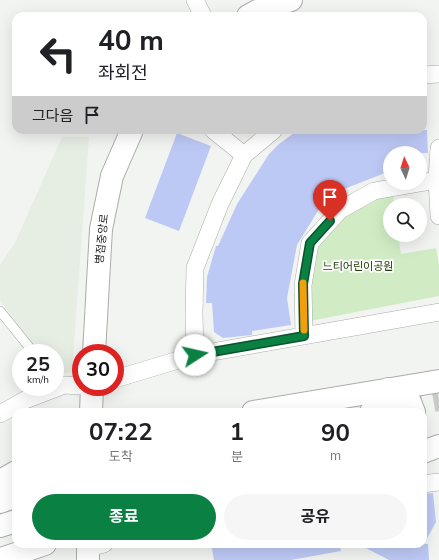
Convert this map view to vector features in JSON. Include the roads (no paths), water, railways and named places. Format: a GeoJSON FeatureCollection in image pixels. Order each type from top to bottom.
{"type":"FeatureCollection","features":[{"type":"Feature","properties":{"kind":"main road"},"geometry":{"type":"LineString","coordinates":[[255,12],[291,0]]}},
{"type":"Feature","properties":{"kind":"main road","name":"병점중앙로"},"geometry":{"type":"LineString","coordinates":[[95,344],[101,229],[112,176],[130,134]]}},
{"type":"Feature","properties":{"kind":"main road"},"geometry":{"type":"LineString","coordinates":[[276,408],[439,381]]}},
{"type":"Feature","properties":{"kind":"main road"},"geometry":{"type":"LineString","coordinates":[[388,389],[410,402],[412,408]]}},
{"type":"Feature","properties":{"kind":"main road"},"geometry":{"type":"LineString","coordinates":[[396,408],[402,407],[398,408]]}},
{"type":"Feature","properties":{"kind":"main road"},"geometry":{"type":"LineString","coordinates":[[427,450],[439,446]]}},
{"type":"Feature","properties":{"kind":"main road"},"geometry":{"type":"LineString","coordinates":[[0,480],[12,474]]}},
{"type":"Feature","properties":{"kind":"main road"},"geometry":{"type":"LineString","coordinates":[[0,502],[12,498]]}},
{"type":"Feature","properties":{"kind":"main road"},"geometry":{"type":"LineString","coordinates":[[0,526],[12,522]]}},
{"type":"Feature","properties":{"kind":"main road"},"geometry":{"type":"LineString","coordinates":[[0,559],[33,548]]}},
{"type":"Feature","properties":{"kind":"street"},"geometry":{"type":"LineString","coordinates":[[195,0],[201,12]]}},
{"type":"Feature","properties":{"kind":"street"},"geometry":{"type":"LineString","coordinates":[[427,75],[439,74]]}},
{"type":"Feature","properties":{"kind":"street"},"geometry":{"type":"LineString","coordinates":[[218,134],[244,155]]}},
{"type":"Feature","properties":{"kind":"street"},"geometry":{"type":"LineString","coordinates":[[195,355],[195,268],[220,204],[244,155],[269,134]]}},
{"type":"Feature","properties":{"kind":"street"},"geometry":{"type":"LineString","coordinates":[[439,148],[437,180],[439,216]]}},
{"type":"Feature","properties":{"kind":"street"},"geometry":{"type":"LineString","coordinates":[[304,336],[303,284],[310,243],[340,210],[374,192],[437,180]]}},
{"type":"Feature","properties":{"kind":"street"},"geometry":{"type":"LineString","coordinates":[[124,376],[195,355],[439,312]]}},
{"type":"Feature","properties":{"kind":"street"},"geometry":{"type":"LineString","coordinates":[[0,414],[34,396]]}},
{"type":"Feature","properties":{"kind":"street"},"geometry":{"type":"LineString","coordinates":[[427,484],[439,482]]}},
{"type":"Feature","properties":{"kind":"lane"},"geometry":{"type":"LineString","coordinates":[[0,311],[27,344]]}},
{"type":"Feature","properties":{"kind":"tunnel"},"geometry":{"type":"LineString","coordinates":[[401,407],[439,400]]}},
{"type":"Feature","properties":{"kind":"park label","name":"느티어린이공원"},"geometry":{"type":"Point","coordinates":[358,266]}}]}
